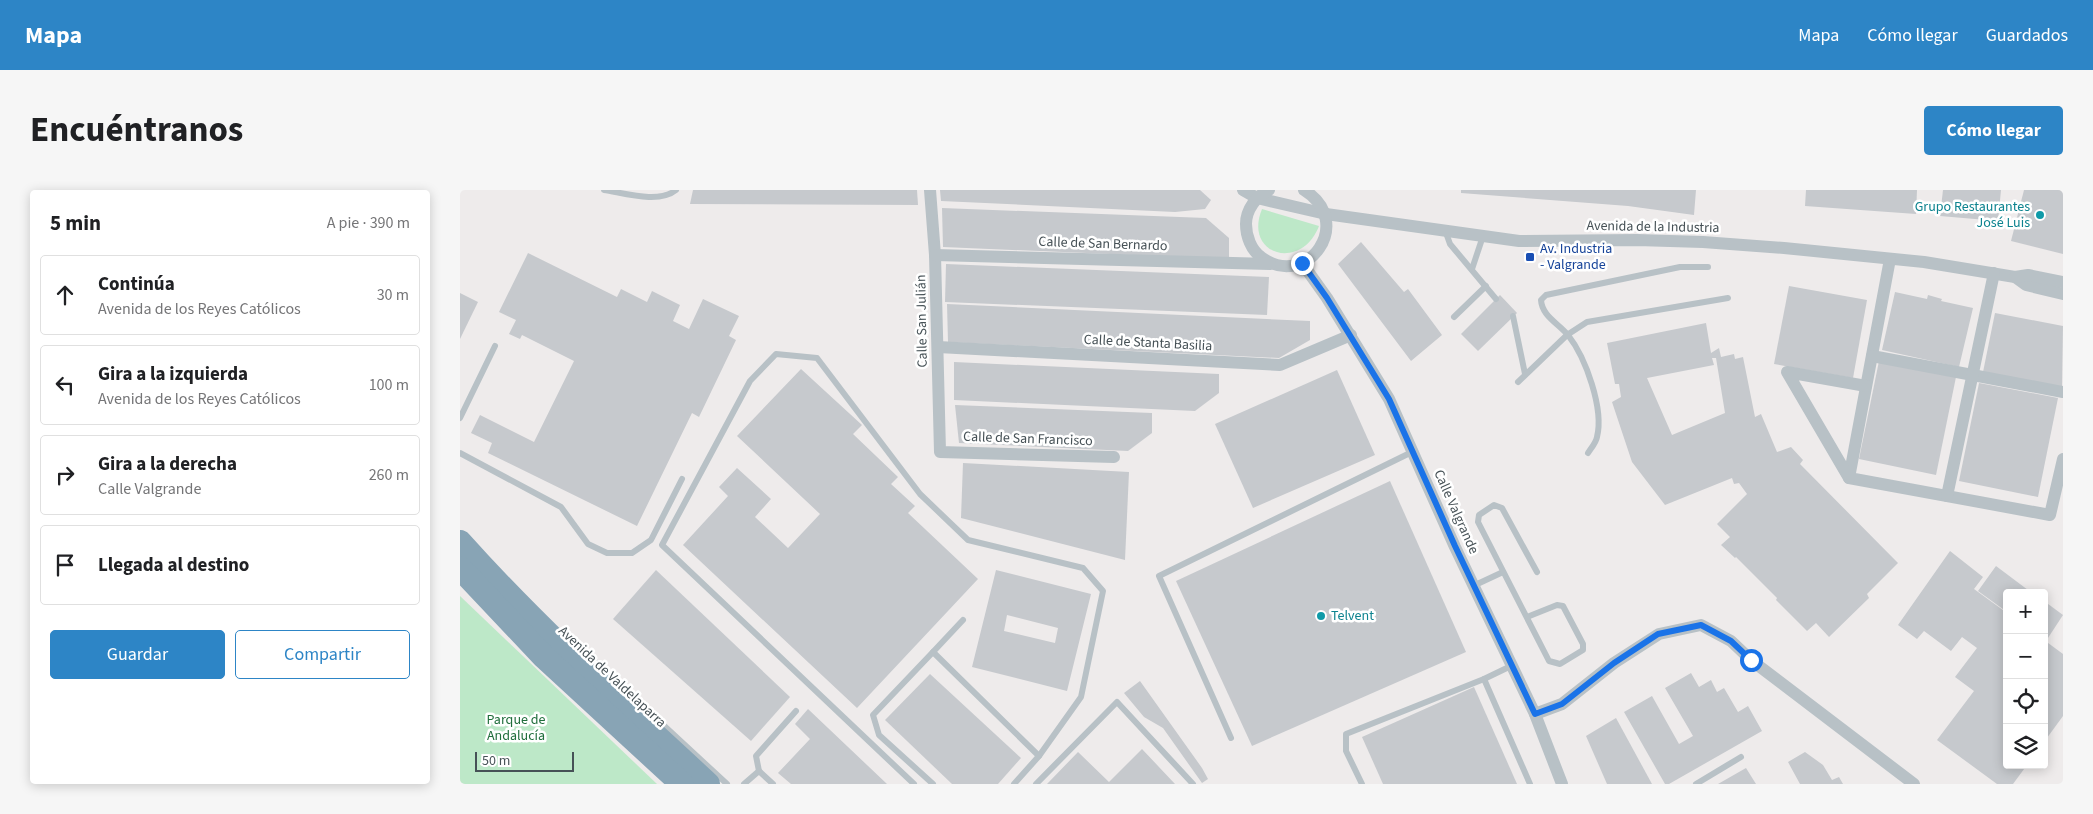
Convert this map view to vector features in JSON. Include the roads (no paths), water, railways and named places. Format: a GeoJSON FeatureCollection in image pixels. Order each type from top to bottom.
{"type":"FeatureCollection","features":[{"type":"Feature","properties":{"kind":"highway","name":"Avenida de Valdelaparra"},"geometry":{"type":"LineString","coordinates":[[460,542],[492,577],[577,662],[708,784]]}},
{"type":"Feature","properties":{"kind":"highway"},"geometry":{"type":"LineString","coordinates":[[460,568],[544,657],[682,784]]}},
{"type":"Feature","properties":{"kind":"street","name":"Calle San Julián"},"geometry":{"type":"LineString","coordinates":[[930,190],[935,255],[940,452]]}},
{"type":"Feature","properties":{"kind":"street","name":"Avenida de la Industria"},"geometry":{"type":"LineString","coordinates":[[1243,190],[1257,198],[1326,214],[1483,236],[1531,242],[1637,240],[1754,246],[1924,262],[2015,277],[2026,285],[2063,294]]}},
{"type":"Feature","properties":{"kind":"street"},"geometry":{"type":"LineString","coordinates":[[1269,190],[1257,198],[1249,209],[1246,221],[1246,234],[1254,250],[1270,264],[1291,266],[1302,263],[1316,253],[1325,238],[1327,227],[1326,214],[1312,195],[1304,190]]}},
{"type":"Feature","properties":{"kind":"street","name":"Calle de San Bernardo"},"geometry":{"type":"LineString","coordinates":[[935,255],[1270,264]]}},
{"type":"Feature","properties":{"kind":"street"},"geometry":{"type":"LineString","coordinates":[[1848,478],[1890,259]]}},
{"type":"Feature","properties":{"kind":"street","name":"Calle Valgrande"},"geometry":{"type":"LineString","coordinates":[[1302,263],[1351,335],[1389,399],[1473,586],[1535,714],[1562,784]]}},
{"type":"Feature","properties":{"kind":"street"},"geometry":{"type":"LineString","coordinates":[[1947,496],[1994,273]]}},
{"type":"Feature","properties":{"kind":"street"},"geometry":{"type":"LineString","coordinates":[[2015,277],[2028,274],[2063,282]]}},
{"type":"Feature","properties":{"kind":"street","name":"Calle de Stanta Basilia"},"geometry":{"type":"LineString","coordinates":[[938,347],[1280,365],[1351,335]]}},
{"type":"Feature","properties":{"kind":"street"},"geometry":{"type":"LineString","coordinates":[[1872,356],[2063,392]]}},
{"type":"Feature","properties":{"kind":"street"},"geometry":{"type":"LineString","coordinates":[[1866,386],[1787,372],[1848,478],[2050,516],[2063,459]]}},
{"type":"Feature","properties":{"kind":"street","name":"Calle de San Francisco"},"geometry":{"type":"LineString","coordinates":[[940,452],[1114,457]]}},
{"type":"Feature","properties":{"kind":"street"},"geometry":{"type":"LineString","coordinates":[[1535,714],[1562,704],[1614,663],[1658,634],[1701,625],[1731,641],[1798,696],[1914,784]]}},
{"type":"Feature","properties":{"kind":"lane"},"geometry":{"type":"LineString","coordinates":[[604,190],[648,198],[672,193],[676,190]]}},
{"type":"Feature","properties":{"kind":"lane"},"geometry":{"type":"LineString","coordinates":[[1445,230],[1450,244],[1496,299]]}},
{"type":"Feature","properties":{"kind":"lane"},"geometry":{"type":"LineString","coordinates":[[1472,269],[1483,236]]}},
{"type":"Feature","properties":{"kind":"lane"},"geometry":{"type":"LineString","coordinates":[[1588,454],[1597,439],[1600,419],[1589,374],[1577,348],[1542,309],[1541,300],[1546,295],[1680,267],[1708,267]]}},
{"type":"Feature","properties":{"kind":"lane"},"geometry":{"type":"LineString","coordinates":[[1454,317],[1486,286]]}},
{"type":"Feature","properties":{"kind":"lane"},"geometry":{"type":"LineString","coordinates":[[1518,382],[1567,335],[1587,322],[1728,298]]}},
{"type":"Feature","properties":{"kind":"lane"},"geometry":{"type":"LineString","coordinates":[[1512,316],[1525,374]]}},
{"type":"Feature","properties":{"kind":"lane"},"geometry":{"type":"LineString","coordinates":[[460,418],[495,346]]}},
{"type":"Feature","properties":{"kind":"lane"},"geometry":{"type":"LineString","coordinates":[[914,784],[662,545],[750,381],[776,354],[817,358],[920,494],[968,540],[1083,568],[1103,591],[1081,697],[1039,756],[1014,784]]}},
{"type":"Feature","properties":{"kind":"lane"},"geometry":{"type":"LineString","coordinates":[[1231,738],[1159,576],[1412,452]]}},
{"type":"Feature","properties":{"kind":"lane"},"geometry":{"type":"LineString","coordinates":[[460,453],[561,507],[588,544],[607,553],[632,553],[651,540],[682,479]]}},
{"type":"Feature","properties":{"kind":"lane"},"geometry":{"type":"LineString","coordinates":[[1527,617],[1557,605],[1562,606],[1583,644],[1583,650],[1560,664],[1550,661],[1503,572],[1477,518],[1479,515],[1494,505],[1502,508],[1537,572]]}},
{"type":"Feature","properties":{"kind":"lane"},"geometry":{"type":"LineString","coordinates":[[1473,586],[1503,572]]}},
{"type":"Feature","properties":{"kind":"lane","name":"Avenida de Valdelaparra"},"geometry":{"type":"LineString","coordinates":[[492,577],[513,586]]}},
{"type":"Feature","properties":{"kind":"lane"},"geometry":{"type":"LineString","coordinates":[[933,784],[879,735],[873,715],[963,620]]}},
{"type":"Feature","properties":{"kind":"lane","name":"Avenida de Valdelaparra"},"geometry":{"type":"LineString","coordinates":[[557,627],[727,784]]}},
{"type":"Feature","properties":{"kind":"lane"},"geometry":{"type":"LineString","coordinates":[[933,652],[1039,756]]}},
{"type":"Feature","properties":{"kind":"lane"},"geometry":{"type":"LineString","coordinates":[[1362,784],[1346,751],[1346,734],[1484,679],[1511,666]]}},
{"type":"Feature","properties":{"kind":"lane"},"geometry":{"type":"LineString","coordinates":[[1484,679],[1530,784]]}},
{"type":"Feature","properties":{"kind":"lane"},"geometry":{"type":"LineString","coordinates":[[1036,784],[1117,702],[1193,784]]}},
{"type":"Feature","properties":{"kind":"lane"},"geometry":{"type":"LineString","coordinates":[[773,784],[759,771],[756,756],[796,710]]}},
{"type":"Feature","properties":{"kind":"lane"},"geometry":{"type":"LineString","coordinates":[[1696,784],[1741,757]]}},
{"type":"Feature","properties":{"kind":"lane"},"geometry":{"type":"LineString","coordinates":[[744,784],[759,771]]}},
{"type":"Feature","properties":{"kind":"place","name":"Grupo Restaurantes José Luis"},"geometry":{"type":"Point","coordinates":[2040,215]}},
{"type":"Feature","properties":{"kind":"place","name":"Av. Industria - Valgrande"},"geometry":{"type":"Point","coordinates":[1530,257]}},
{"type":"Feature","properties":{"kind":"place","name":"Telvent"},"geometry":{"type":"Point","coordinates":[1321,616]}},
{"type":"Feature","properties":{"kind":"park label","name":"Parque de Andalucía"},"geometry":{"type":"Point","coordinates":[516,728]}}]}
